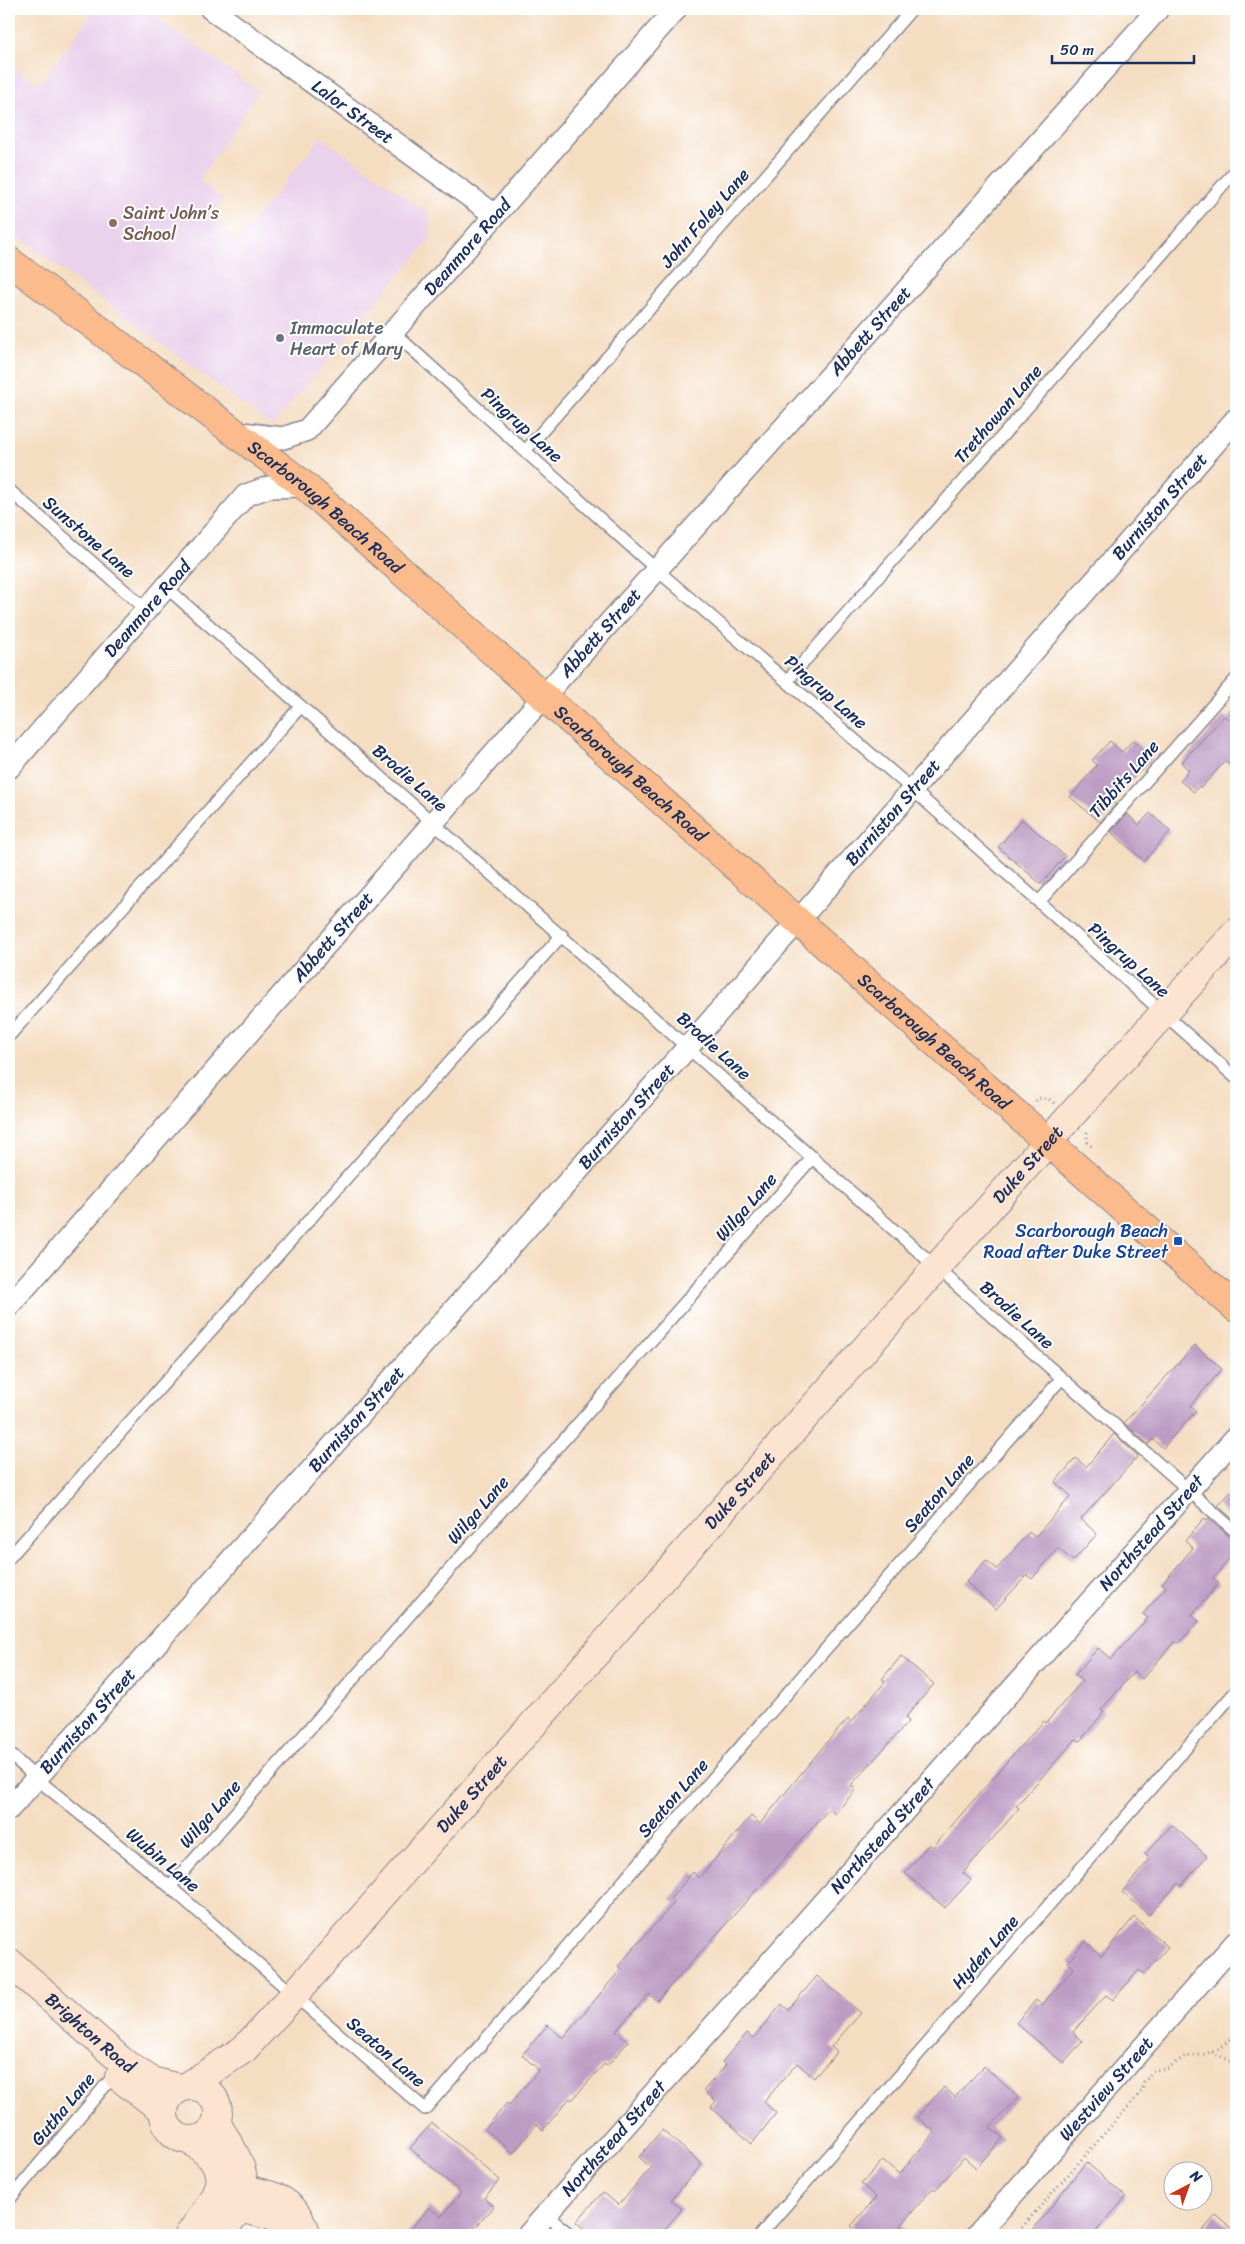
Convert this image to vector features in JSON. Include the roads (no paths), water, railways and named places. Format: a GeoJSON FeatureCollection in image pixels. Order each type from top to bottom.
{"type":"FeatureCollection","features":[{"type":"Feature","properties":{"kind":"main road","name":"Scarborough Beach Road"},"geometry":{"type":"LineString","coordinates":[[9,261],[304,486],[1236,1308]]}},
{"type":"Feature","properties":{"kind":"main road","name":"Duke Street"},"geometry":{"type":"LineString","coordinates":[[184,2087],[244,2049],[294,1995],[937,1267],[1164,1015],[1236,932]]}},
{"type":"Feature","properties":{"kind":"main road","name":"Brighton Road"},"geometry":{"type":"LineString","coordinates":[[9,1962],[164,2111]]}},
{"type":"Feature","properties":{"kind":"main road","name":"Brighton Road"},"geometry":{"type":"LineString","coordinates":[[9,1985],[120,2068],[152,2081],[184,2087]]}},
{"type":"Feature","properties":{"kind":"main road","name":"Duke Street"},"geometry":{"type":"LineString","coordinates":[[216,2114],[244,2049]]}},
{"type":"Feature","properties":{"kind":"main road"},"geometry":{"type":"LineString","coordinates":[[216,2235],[233,2197],[242,2169],[205,2090],[198,2087],[184,2087],[169,2096],[164,2111],[169,2129],[176,2136],[189,2140],[204,2150],[216,2165],[220,2176],[233,2197]]}},
{"type":"Feature","properties":{"kind":"main road"},"geometry":{"type":"LineString","coordinates":[[189,2140],[207,2135],[216,2114]]}},
{"type":"Feature","properties":{"kind":"main road"},"geometry":{"type":"LineString","coordinates":[[189,2235],[208,2209],[233,2197],[266,2192],[282,2201],[297,2214],[308,2232]]}},
{"type":"Feature","properties":{"kind":"street","name":"Lalor Street"},"geometry":{"type":"LineString","coordinates":[[211,9],[494,215]]}},
{"type":"Feature","properties":{"kind":"street","name":"Deanmore Road"},"geometry":{"type":"LineString","coordinates":[[233,432],[283,438],[306,430],[676,9]]}},
{"type":"Feature","properties":{"kind":"street","name":"Abbett Street"},"geometry":{"type":"LineString","coordinates":[[9,1306],[544,697],[1158,9]]}},
{"type":"Feature","properties":{"kind":"street","name":"Burniston Street"},"geometry":{"type":"LineString","coordinates":[[9,1809],[688,1047],[1236,419]]}},
{"type":"Feature","properties":{"kind":"street","name":"Deanmore Road"},"geometry":{"type":"LineString","coordinates":[[9,768],[246,495],[269,487],[304,486]]}},
{"type":"Feature","properties":{"kind":"street","name":"Northstead Street"},"geometry":{"type":"LineString","coordinates":[[528,2235],[1236,1437]]}},
{"type":"Feature","properties":{"kind":"street","name":"Westview Street"},"geometry":{"type":"LineString","coordinates":[[977,2235],[1236,1942]]}},
{"type":"Feature","properties":{"kind":"lane","name":"John Foley Lane"},"geometry":{"type":"LineString","coordinates":[[525,451],[912,9]]}},
{"type":"Feature","properties":{"kind":"lane","name":"Trethowan Lane"},"geometry":{"type":"LineString","coordinates":[[787,681],[1236,170]]}},
{"type":"Feature","properties":{"kind":"lane","name":"Pingrup Lane"},"geometry":{"type":"LineString","coordinates":[[393,332],[658,570],[913,790],[1236,1078]]}},
{"type":"Feature","properties":{"kind":"lane","name":"Sunstone Lane"},"geometry":{"type":"LineString","coordinates":[[10,492],[147,610]]}},
{"type":"Feature","properties":{"kind":"lane","name":"Brodie Lane"},"geometry":{"type":"LineString","coordinates":[[167,588],[1236,1532]]}},
{"type":"Feature","properties":{"kind":"lane","name":"Tibbits Lane"},"geometry":{"type":"LineString","coordinates":[[1039,902],[1236,679]]}},
{"type":"Feature","properties":{"kind":"lane"},"geometry":{"type":"LineString","coordinates":[[9,1036],[302,706]]}},
{"type":"Feature","properties":{"kind":"lane"},"geometry":{"type":"LineString","coordinates":[[9,1558],[562,935]]}},
{"type":"Feature","properties":{"kind":"lane","name":"Wilga Lane"},"geometry":{"type":"LineString","coordinates":[[170,1887],[813,1157]]}},
{"type":"Feature","properties":{"kind":"lane","name":"Seaton Lane"},"geometry":{"type":"LineString","coordinates":[[294,1995],[425,2109],[1061,1379]]}},
{"type":"Feature","properties":{"kind":"lane","name":"Hyden Lane"},"geometry":{"type":"LineString","coordinates":[[760,2235],[1236,1691]]}},
{"type":"Feature","properties":{"kind":"lane","name":"Wubin Lane"},"geometry":{"type":"LineString","coordinates":[[9,1753],[36,1779],[170,1887],[294,1995]]}},
{"type":"Feature","properties":{"kind":"lane","name":"Gutha Lane"},"geometry":{"type":"LineString","coordinates":[[9,2200],[120,2068]]}},
{"type":"Feature","properties":{"kind":"lane"},"geometry":{"type":"LineString","coordinates":[[546,2214],[571,2235]]}},
{"type":"Feature","properties":{"kind":"place","name":"Saint John’s School"},"geometry":{"type":"Point","coordinates":[113,223]}},
{"type":"Feature","properties":{"kind":"place","name":"Immaculate Heart of Mary"},"geometry":{"type":"Point","coordinates":[280,338]}},
{"type":"Feature","properties":{"kind":"place","name":"Scarborough Beach Road after Duke Street"},"geometry":{"type":"Point","coordinates":[1178,1241]}}]}
